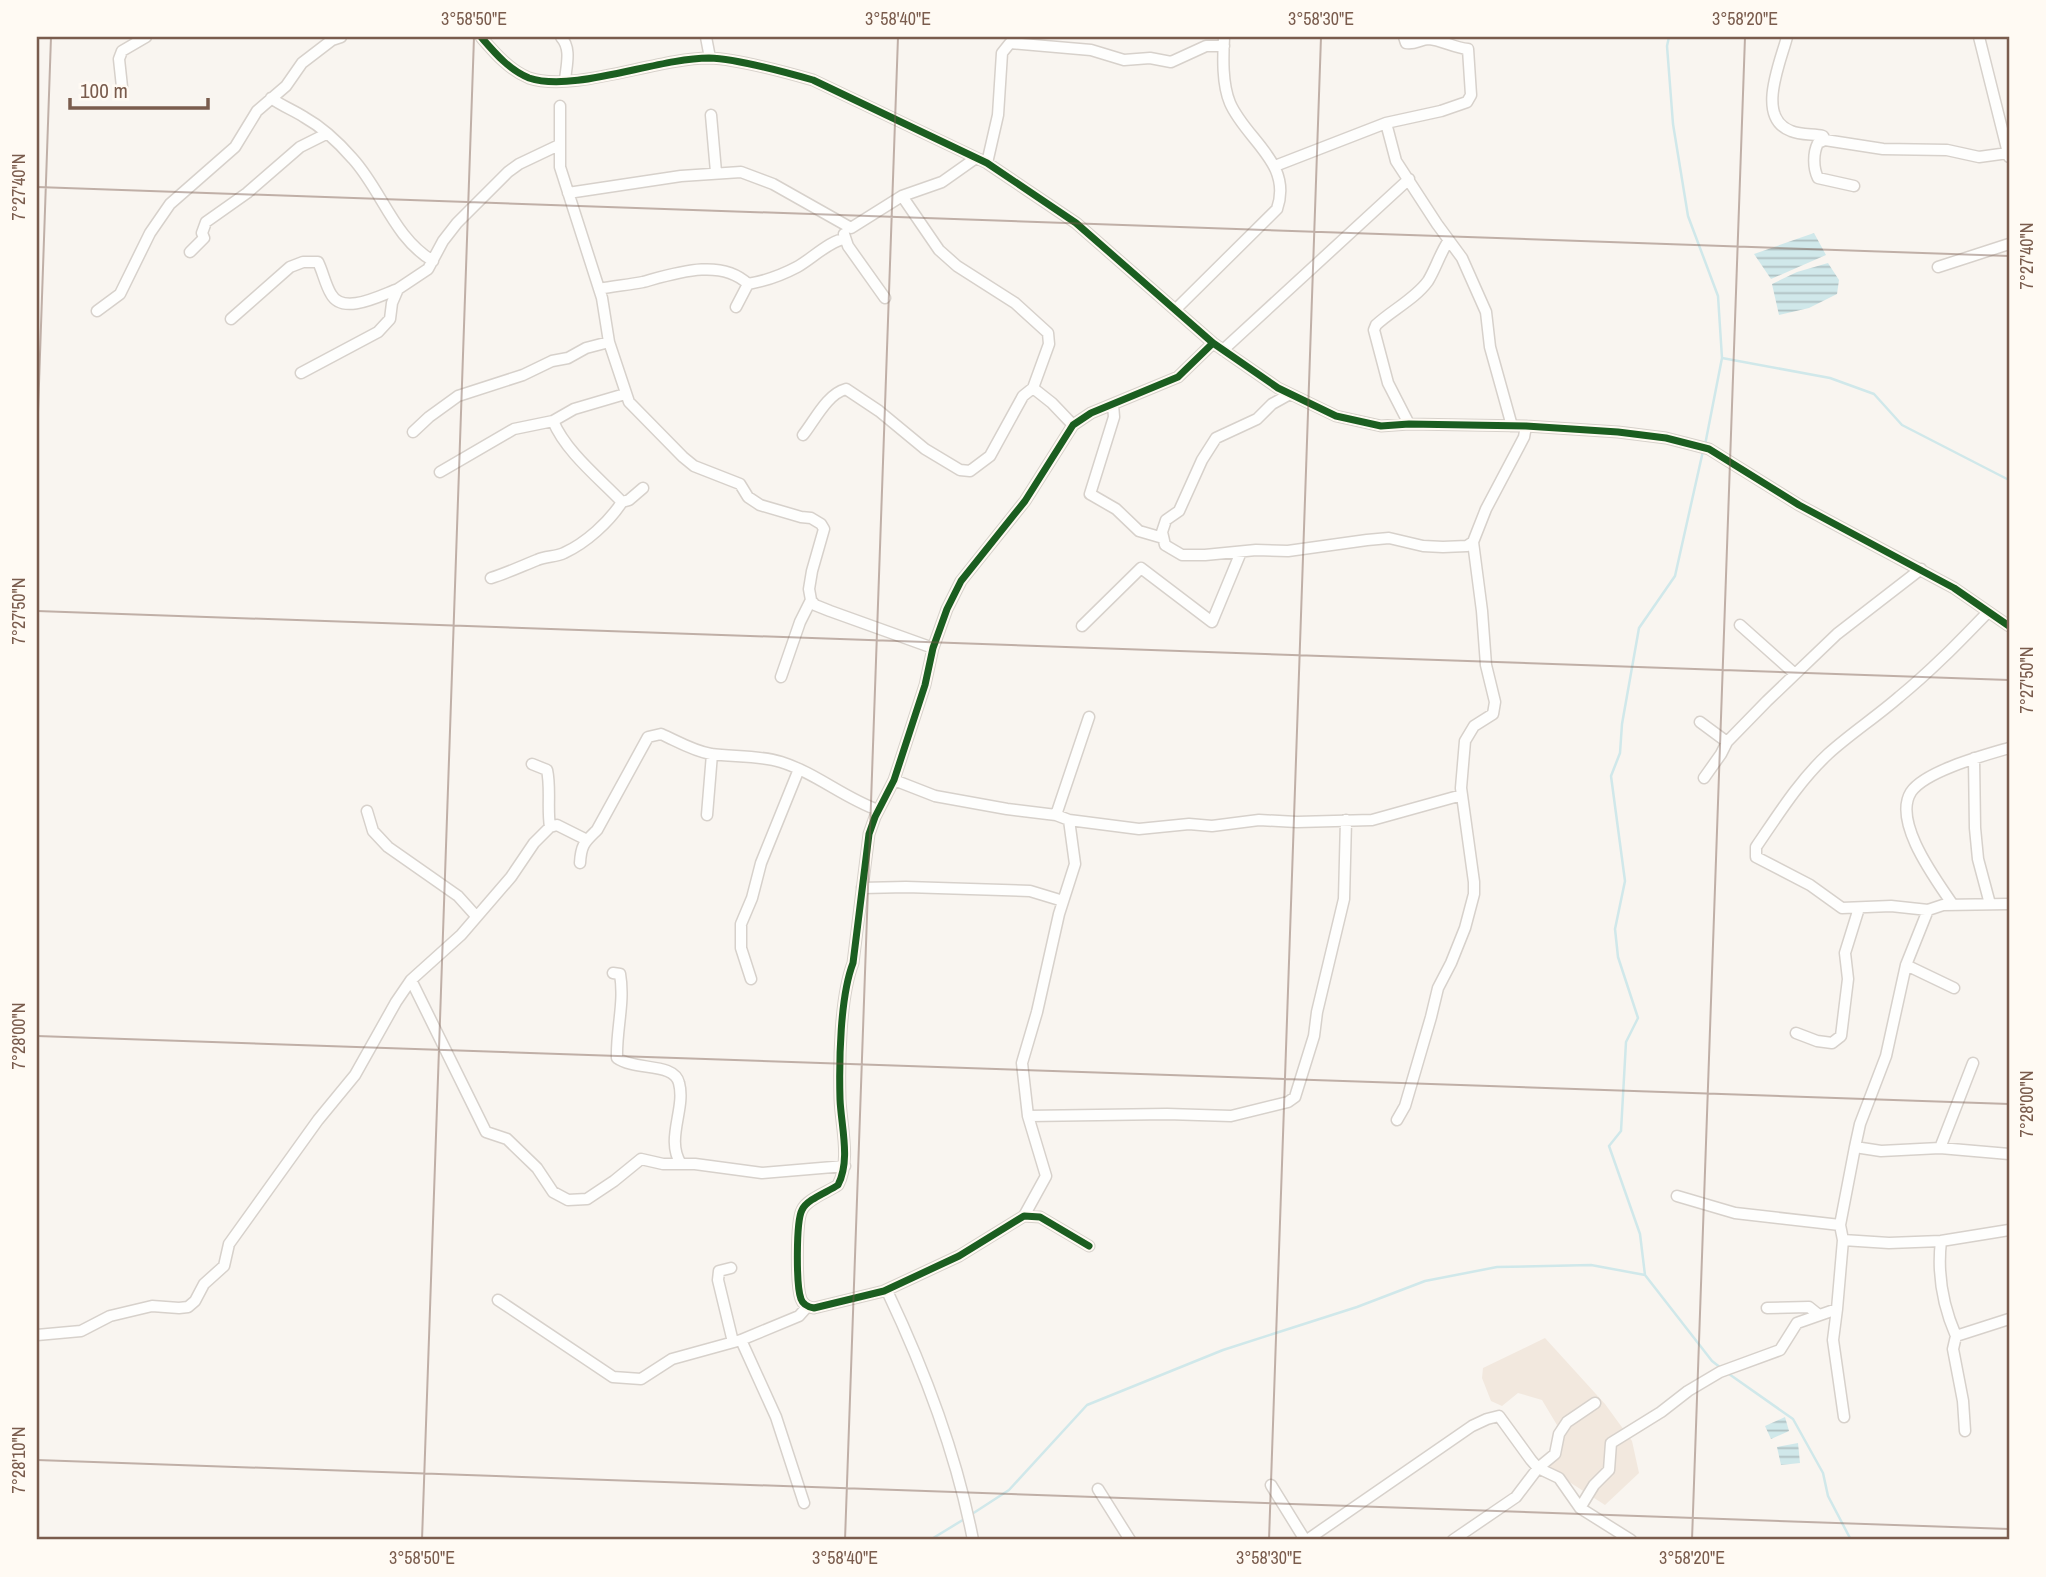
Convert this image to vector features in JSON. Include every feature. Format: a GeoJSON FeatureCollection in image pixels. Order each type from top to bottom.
{"type":"FeatureCollection","features":[{"type":"Feature","properties":{"kind":"street"},"geometry":{"type":"LineString","coordinates":[[122,87],[122,51],[146,37]]}},
{"type":"Feature","properties":{"kind":"street"},"geometry":{"type":"LineString","coordinates":[[97,311],[120,294],[150,233],[170,204],[235,147],[257,111],[286,86],[305,61],[332,40],[341,37]]}},
{"type":"Feature","properties":{"kind":"street"},"geometry":{"type":"LineString","coordinates":[[481,37],[510,67],[528,77],[552,83],[663,62],[710,58],[813,80],[987,163],[1076,223],[1213,343],[1290,394],[1336,415],[1381,426],[1525,426],[1618,432],[1710,449],[1800,505],[1921,569],[2009,626]]}},
{"type":"Feature","properties":{"kind":"street"},"geometry":{"type":"LineString","coordinates":[[561,37],[568,52],[565,81]]}},
{"type":"Feature","properties":{"kind":"street"},"geometry":{"type":"LineString","coordinates":[[706,37],[710,58]]}},
{"type":"Feature","properties":{"kind":"street"},"geometry":{"type":"LineString","coordinates":[[1275,166],[1386,123],[1441,111],[1467,102],[1471,95],[1468,49],[1457,49],[1429,39],[1411,45],[1406,43],[1404,37]]}},
{"type":"Feature","properties":{"kind":"street"},"geometry":{"type":"LineString","coordinates":[[1787,37],[1771,92],[1773,108],[1782,126],[1791,131],[1823,136],[1825,140]]}},
{"type":"Feature","properties":{"kind":"street"},"geometry":{"type":"LineString","coordinates":[[1854,186],[1818,178],[1815,172],[1815,149],[1818,143],[1825,140],[1883,149],[1947,150],[1979,157],[2008,155],[1979,37]]}},
{"type":"Feature","properties":{"kind":"street"},"geometry":{"type":"LineString","coordinates":[[987,163],[998,115],[1002,53],[1010,43],[1091,50],[1124,60],[1150,58],[1171,62],[1224,41],[1230,102],[1275,166],[1281,192],[1277,209],[1175,310]]}},
{"type":"Feature","properties":{"kind":"street"},"geometry":{"type":"LineString","coordinates":[[271,98],[317,125],[355,161],[393,217],[400,232],[421,254],[433,261]]}},
{"type":"Feature","properties":{"kind":"street"},"geometry":{"type":"LineString","coordinates":[[560,106],[560,167],[599,289],[610,342],[629,402],[695,466],[740,484],[748,497],[760,505],[811,518],[821,524],[824,536],[809,589],[815,605],[933,648]]}},
{"type":"Feature","properties":{"kind":"street"},"geometry":{"type":"LineString","coordinates":[[711,115],[716,172]]}},
{"type":"Feature","properties":{"kind":"street"},"geometry":{"type":"LineString","coordinates":[[1386,123],[1396,161],[1462,258],[1486,312],[1490,347],[1512,426]]}},
{"type":"Feature","properties":{"kind":"street"},"geometry":{"type":"LineString","coordinates":[[190,252],[204,238],[202,233],[206,222],[247,193],[300,147],[326,134]]}},
{"type":"Feature","properties":{"kind":"street"},"geometry":{"type":"LineString","coordinates":[[231,319],[289,267],[303,262],[318,262],[331,296],[339,301],[351,304],[364,302],[398,289],[428,268],[457,223],[508,172],[559,145]]}},
{"type":"Feature","properties":{"kind":"street"},"geometry":{"type":"LineString","coordinates":[[568,193],[716,172],[741,172],[759,177],[851,228],[901,196],[942,182],[976,158]]}},
{"type":"Feature","properties":{"kind":"street"},"geometry":{"type":"LineString","coordinates":[[1223,349],[1409,179]]}},
{"type":"Feature","properties":{"kind":"street"},"geometry":{"type":"LineString","coordinates":[[803,435],[829,400],[846,389],[879,411],[925,449],[960,470],[970,471],[990,456],[1023,396],[1033,388],[1049,344],[1048,333],[1015,303],[957,266],[939,250],[901,196]]}},
{"type":"Feature","properties":{"kind":"street"},"geometry":{"type":"LineString","coordinates":[[844,226],[848,246],[885,298]]}},
{"type":"Feature","properties":{"kind":"street"},"geometry":{"type":"LineString","coordinates":[[748,284],[761,282],[795,268],[836,239],[845,239]]}},
{"type":"Feature","properties":{"kind":"street"},"geometry":{"type":"LineString","coordinates":[[1409,424],[1388,383],[1374,330],[1420,290],[1429,279],[1438,256],[1449,240]]}},
{"type":"Feature","properties":{"kind":"street"},"geometry":{"type":"LineString","coordinates":[[1938,267],[2009,244]]}},
{"type":"Feature","properties":{"kind":"street"},"geometry":{"type":"LineString","coordinates":[[599,289],[696,271],[725,271],[739,276],[748,284]]}},
{"type":"Feature","properties":{"kind":"street"},"geometry":{"type":"LineString","coordinates":[[736,307],[748,284]]}},
{"type":"Feature","properties":{"kind":"street"},"geometry":{"type":"LineString","coordinates":[[301,373],[378,332],[390,319],[392,303],[398,289]]}},
{"type":"Feature","properties":{"kind":"street"},"geometry":{"type":"LineString","coordinates":[[413,432],[458,396],[523,375],[552,360],[568,358],[586,348],[610,342]]}},
{"type":"Feature","properties":{"kind":"street"},"geometry":{"type":"LineString","coordinates":[[807,1307],[801,1300],[799,1287],[798,1225],[800,1212],[805,1204],[838,1185],[845,1166],[840,1097],[844,1000],[847,977],[853,963],[869,834],[894,780],[947,609],[961,581],[1025,501],[1073,425],[1091,413],[1178,377],[1213,343]]}},
{"type":"Feature","properties":{"kind":"street"},"geometry":{"type":"LineString","coordinates":[[1033,388],[1073,425]]}},
{"type":"Feature","properties":{"kind":"street"},"geometry":{"type":"LineString","coordinates":[[440,472],[514,429],[553,421],[574,409],[625,394]]}},
{"type":"Feature","properties":{"kind":"street"},"geometry":{"type":"LineString","coordinates":[[1290,394],[1272,404],[1257,419],[1216,438],[1202,460],[1179,511],[1166,520],[1162,532],[1165,545],[1182,555],[1288,551],[1332,543],[1389,538],[1423,546],[1467,546],[1473,542]]}},
{"type":"Feature","properties":{"kind":"street"},"geometry":{"type":"LineString","coordinates":[[1113,404],[1114,417],[1090,494],[1116,509],[1139,531],[1163,538]]}},
{"type":"Feature","properties":{"kind":"street"},"geometry":{"type":"LineString","coordinates":[[553,421],[574,452],[622,502]]}},
{"type":"Feature","properties":{"kind":"street"},"geometry":{"type":"LineString","coordinates":[[1397,1120],[1405,1106],[1438,988],[1461,939],[1474,894],[1462,795],[1465,741],[1474,726],[1493,713],[1495,702],[1486,665],[1473,542],[1486,509],[1524,437],[1525,426]]}},
{"type":"Feature","properties":{"kind":"street"},"geometry":{"type":"LineString","coordinates":[[491,578],[540,559],[562,554],[576,546],[613,516],[622,502],[629,500],[643,488]]}},
{"type":"Feature","properties":{"kind":"street"},"geometry":{"type":"LineString","coordinates":[[1082,626],[1141,568],[1212,622],[1241,552]]}},
{"type":"Feature","properties":{"kind":"street"},"geometry":{"type":"LineString","coordinates":[[1704,778],[1727,741],[1795,674],[1837,634],[1921,569]]}},
{"type":"Feature","properties":{"kind":"street"},"geometry":{"type":"LineString","coordinates":[[781,677],[800,622],[811,600]]}},
{"type":"Feature","properties":{"kind":"street"},"geometry":{"type":"LineString","coordinates":[[1988,612],[1899,698],[1829,754],[1790,797],[1755,847],[1756,857],[1810,885],[1842,908],[1891,906],[1928,911],[1942,905],[2009,904]]}},
{"type":"Feature","properties":{"kind":"street"},"geometry":{"type":"LineString","coordinates":[[1740,625],[1795,674]]}},
{"type":"Feature","properties":{"kind":"street"},"geometry":{"type":"LineString","coordinates":[[1056,815],[1089,717]]}},
{"type":"Feature","properties":{"kind":"street"},"geometry":{"type":"LineString","coordinates":[[1700,722],[1727,741]]}},
{"type":"Feature","properties":{"kind":"street"},"geometry":{"type":"LineString","coordinates":[[580,863],[585,839],[597,830],[648,737],[661,734],[698,751],[763,758],[799,769],[862,805],[878,810]]}},
{"type":"Feature","properties":{"kind":"street"},"geometry":{"type":"LineString","coordinates":[[1953,905],[1931,873],[1907,824],[1907,804],[1911,792],[1933,775],[2009,748]]}},
{"type":"Feature","properties":{"kind":"street"},"geometry":{"type":"LineString","coordinates":[[707,815],[712,754]]}},
{"type":"Feature","properties":{"kind":"street"},"geometry":{"type":"LineString","coordinates":[[1975,758],[1978,859],[1990,904]]}},
{"type":"Feature","properties":{"kind":"street"},"geometry":{"type":"LineString","coordinates":[[532,764],[547,770],[550,827]]}},
{"type":"Feature","properties":{"kind":"street"},"geometry":{"type":"LineString","coordinates":[[751,979],[741,948],[741,924],[761,863],[799,769]]}},
{"type":"Feature","properties":{"kind":"street"},"geometry":{"type":"LineString","coordinates":[[894,780],[935,796],[1056,815],[1069,820],[1139,829],[1189,824],[1212,826],[1259,820],[1372,820],[1462,795]]}},
{"type":"Feature","properties":{"kind":"street"},"geometry":{"type":"LineString","coordinates":[[367,811],[373,831],[388,847],[458,896],[476,916]]}},
{"type":"Feature","properties":{"kind":"street"},"geometry":{"type":"LineString","coordinates":[[498,1300],[613,1377],[641,1379],[671,1359],[737,1341],[799,1316],[807,1307],[821,1307],[884,1292],[959,1256],[1024,1216],[1046,1176],[1028,1116],[1022,1063],[1075,864],[1069,820]]}},
{"type":"Feature","properties":{"kind":"street"},"geometry":{"type":"LineString","coordinates":[[1028,1116],[1231,1116],[1288,1102],[1295,1097],[1314,1036],[1317,1012],[1344,899],[1346,820]]}},
{"type":"Feature","properties":{"kind":"street"},"geometry":{"type":"LineString","coordinates":[[37,1335],[81,1331],[110,1316],[152,1306],[188,1307],[195,1301],[204,1284],[224,1266],[229,1244],[355,1074],[411,980],[461,935],[511,877],[534,843],[550,827],[557,825],[585,839]]}},
{"type":"Feature","properties":{"kind":"street"},"geometry":{"type":"LineString","coordinates":[[862,888],[1030,891],[1063,901]]}},
{"type":"Feature","properties":{"kind":"street"},"geometry":{"type":"LineString","coordinates":[[1796,1033],[1832,1043],[1841,1037],[1848,966],[1845,953],[1859,908]]}},
{"type":"Feature","properties":{"kind":"street"},"geometry":{"type":"LineString","coordinates":[[1844,1417],[1833,1340],[1843,1240],[1840,1225],[1860,1124],[1886,1056],[1906,965],[1928,911]]}},
{"type":"Feature","properties":{"kind":"street"},"geometry":{"type":"LineString","coordinates":[[1906,965],[1954,988]]}},
{"type":"Feature","properties":{"kind":"street"},"geometry":{"type":"LineString","coordinates":[[613,973],[621,974],[622,987],[617,1058],[637,1067],[668,1069],[674,1072],[679,1081],[674,1145],[681,1164]]}},
{"type":"Feature","properties":{"kind":"street"},"geometry":{"type":"LineString","coordinates":[[411,980],[486,1132],[507,1139],[537,1168],[553,1192],[568,1200],[587,1199],[642,1159],[663,1164],[762,1173],[845,1166]]}},
{"type":"Feature","properties":{"kind":"street"},"geometry":{"type":"LineString","coordinates":[[1940,1148],[1973,1063]]}},
{"type":"Feature","properties":{"kind":"street"},"geometry":{"type":"LineString","coordinates":[[1855,1147],[1881,1151],[1940,1148],[2009,1154]]}},
{"type":"Feature","properties":{"kind":"street"},"geometry":{"type":"LineString","coordinates":[[1677,1196],[1735,1213],[1840,1225]]}},
{"type":"Feature","properties":{"kind":"street"},"geometry":{"type":"LineString","coordinates":[[1024,1216],[1040,1217],[1089,1246]]}},
{"type":"Feature","properties":{"kind":"street"},"geometry":{"type":"LineString","coordinates":[[1843,1240],[1889,1243],[1941,1241],[2009,1230]]}},
{"type":"Feature","properties":{"kind":"street"},"geometry":{"type":"LineString","coordinates":[[1941,1241],[1939,1269],[1948,1317],[1956,1336],[1953,1349],[1963,1401],[1965,1431]]}},
{"type":"Feature","properties":{"kind":"street"},"geometry":{"type":"LineString","coordinates":[[731,1268],[719,1271],[718,1280],[737,1341],[776,1417],[804,1503]]}},
{"type":"Feature","properties":{"kind":"street"},"geometry":{"type":"LineString","coordinates":[[884,1292],[888,1293],[914,1347],[952,1460],[973,1540]]}},
{"type":"Feature","properties":{"kind":"street"},"geometry":{"type":"LineString","coordinates":[[1767,1308],[1809,1307],[1819,1315]]}},
{"type":"Feature","properties":{"kind":"street"},"geometry":{"type":"LineString","coordinates":[[1580,1508],[1594,1485],[1609,1470],[1611,1443],[1724,1370],[1780,1350],[1797,1323],[1837,1309]]}},
{"type":"Feature","properties":{"kind":"street"},"geometry":{"type":"LineString","coordinates":[[1956,1336],[2009,1320]]}},
{"type":"Feature","properties":{"kind":"street"},"geometry":{"type":"LineString","coordinates":[[1453,1540],[1516,1497],[1538,1468],[1555,1454],[1559,1434],[1567,1422],[1595,1403]]}},
{"type":"Feature","properties":{"kind":"street"},"geometry":{"type":"LineString","coordinates":[[1271,1485],[1306,1540],[1472,1426],[1499,1416],[1520,1448],[1538,1468],[1559,1478],[1580,1508],[1631,1540]]}},
{"type":"Feature","properties":{"kind":"street"},"geometry":{"type":"LineString","coordinates":[[1098,1489],[1130,1540]]}},
{"type":"Feature","properties":{"kind":"shaded area"},"geometry":{"type":"Polygon","coordinates":[[[1545,1338],[1605,1404],[1632,1441],[1639,1473],[1605,1505],[1546,1467],[1557,1425],[1542,1400],[1518,1393],[1502,1406],[1491,1401],[1482,1378],[1483,1368],[1545,1338]]]}},
{"type":"Feature","properties":{"kind":"water"},"geometry":{"type":"Polygon","coordinates":[[[1814,233],[1826,255],[1771,279],[1754,254],[1814,233]]]}},
{"type":"Feature","properties":{"kind":"water"},"geometry":{"type":"Polygon","coordinates":[[[1828,263],[1839,280],[1837,294],[1809,308],[1779,315],[1772,284],[1797,272],[1828,263]]]}},
{"type":"Feature","properties":{"kind":"water"},"geometry":{"type":"Polygon","coordinates":[[[1785,1417],[1789,1431],[1771,1439],[1765,1426],[1785,1417]]]}},
{"type":"Feature","properties":{"kind":"water"},"geometry":{"type":"Polygon","coordinates":[[[1798,1443],[1800,1463],[1781,1465],[1777,1447],[1798,1443]]]}},
{"type":"Feature","properties":{"kind":"waterway"},"geometry":{"type":"LineString","coordinates":[[1669,37],[1667,46],[1673,124],[1688,216],[1718,296],[1722,358],[1705,445]]}},
{"type":"Feature","properties":{"kind":"waterway"},"geometry":{"type":"LineString","coordinates":[[1722,358],[1830,378],[1874,394],[1902,425],[2009,480]]}},
{"type":"Feature","properties":{"kind":"waterway"},"geometry":{"type":"LineString","coordinates":[[1703,451],[1675,576],[1639,628],[1622,724],[1620,753],[1611,776],[1625,881],[1615,929],[1618,957],[1638,1018],[1626,1042],[1621,1131],[1609,1146],[1640,1234],[1645,1275],[1712,1361],[1721,1368]]}},
{"type":"Feature","properties":{"kind":"waterway"},"geometry":{"type":"LineString","coordinates":[[972,1514],[1009,1490],[1087,1405],[1223,1350],[1357,1307],[1425,1281],[1497,1267],[1591,1265],[1645,1275]]}},
{"type":"Feature","properties":{"kind":"waterway"},"geometry":{"type":"LineString","coordinates":[[1729,1374],[1793,1419],[1823,1473],[1828,1496],[1851,1540]]}},
{"type":"Feature","properties":{"kind":"waterway"},"geometry":{"type":"LineString","coordinates":[[930,1540],[966,1518]]}},
{"type":"Feature","properties":{"kind":"cycle path"},"geometry":{"type":"LineString","coordinates":[[481,37],[515,70],[529,78],[548,81],[592,78],[688,59],[709,58],[747,63],[813,80],[987,163],[1076,223],[1213,343],[1278,388],[1336,416],[1381,426],[1526,426],[1618,432],[1666,438],[1709,449],[1799,505],[1954,588],[2009,626]]}},
{"type":"Feature","properties":{"kind":"cycle path"},"geometry":{"type":"LineString","coordinates":[[1089,1246],[1040,1217],[1024,1216],[959,1256],[884,1291],[814,1308],[803,1303],[799,1292],[798,1240],[802,1210],[813,1199],[838,1185],[844,1165],[840,1099],[841,1030],[845,993],[853,963],[869,834],[894,780],[947,609],[961,581],[1025,501],[1073,425],[1091,413],[1178,377],[1213,343]]}}]}
